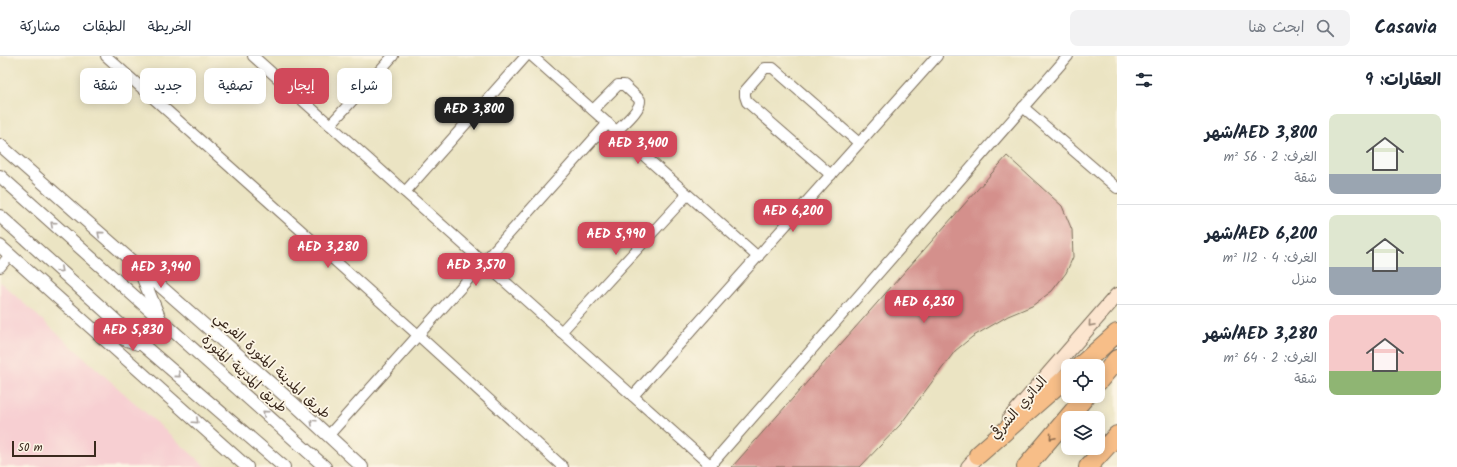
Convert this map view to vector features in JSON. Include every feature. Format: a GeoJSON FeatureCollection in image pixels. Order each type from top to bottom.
{"type":"FeatureCollection","features":[{"type":"Feature","properties":{"kind":"highway"},"geometry":{"type":"LineString","coordinates":[[1088,359],[1117,333]]}},
{"type":"Feature","properties":{"kind":"highway"},"geometry":{"type":"LineString","coordinates":[[1105,374],[1117,359]]}},
{"type":"Feature","properties":{"kind":"highway"},"geometry":{"type":"LineString","coordinates":[[973,461],[1061,382]]}},
{"type":"Feature","properties":{"kind":"highway"},"geometry":{"type":"LineString","coordinates":[[1026,467],[1080,403]]}},
{"type":"Feature","properties":{"kind":"highway"},"geometry":{"type":"LineString","coordinates":[[1088,467],[1117,435]]}},
{"type":"Feature","properties":{"kind":"main road","name":"الدائري الشرقي"},"geometry":{"type":"LineString","coordinates":[[973,461],[1117,295]]}},
{"type":"Feature","properties":{"kind":"street"},"geometry":{"type":"LineString","coordinates":[[106,56],[563,467]]}},
{"type":"Feature","properties":{"kind":"street"},"geometry":{"type":"LineString","coordinates":[[330,125],[393,56]]}},
{"type":"Feature","properties":{"kind":"street"},"geometry":{"type":"LineString","coordinates":[[405,192],[526,56]]}},
{"type":"Feature","properties":{"kind":"street"},"geometry":{"type":"LineString","coordinates":[[532,56],[758,257]]}},
{"type":"Feature","properties":{"kind":"street"},"geometry":{"type":"LineString","coordinates":[[258,58],[330,125],[710,466],[1068,56]]}},
{"type":"Feature","properties":{"kind":"street"},"geometry":{"type":"LineString","coordinates":[[633,396],[831,175],[932,58]]}},
{"type":"Feature","properties":{"kind":"street"},"geometry":{"type":"LineString","coordinates":[[831,175],[747,102],[745,91],[765,68],[773,68],[859,143]]}},
{"type":"Feature","properties":{"kind":"street"},"geometry":{"type":"LineString","coordinates":[[593,110],[618,85],[624,85],[640,100],[641,103],[638,109],[617,131]]}},
{"type":"Feature","properties":{"kind":"street"},"geometry":{"type":"LineString","coordinates":[[1023,107],[1117,188]]}},
{"type":"Feature","properties":{"kind":"street"},"geometry":{"type":"LineString","coordinates":[[328,436],[608,123]]}},
{"type":"Feature","properties":{"kind":"street","name":"طريق المدينة المنورة الفرعي"},"geometry":{"type":"LineString","coordinates":[[0,145],[362,467]]}},
{"type":"Feature","properties":{"kind":"street","name":"طريق المدينة المنورة"},"geometry":{"type":"LineString","coordinates":[[0,176],[325,466]]}},
{"type":"Feature","properties":{"kind":"street"},"geometry":{"type":"LineString","coordinates":[[561,332],[688,195]]}},
{"type":"Feature","properties":{"kind":"street"},"geometry":{"type":"LineString","coordinates":[[0,216],[144,346],[284,467]]}},
{"type":"Feature","properties":{"kind":"street"},"geometry":{"type":"LineString","coordinates":[[0,246],[247,467]]}},
{"type":"Feature","properties":{"kind":"street"},"geometry":{"type":"LineString","coordinates":[[0,267],[10,255]]}},
{"type":"Feature","properties":{"kind":"street"},"geometry":{"type":"LineString","coordinates":[[139,268],[160,320]]}},
{"type":"Feature","properties":{"kind":"street"},"geometry":{"type":"LineString","coordinates":[[90,327],[144,346]]}},
{"type":"Feature","properties":{"kind":"shaded area"},"geometry":{"type":"Polygon","coordinates":[[[0,282],[206,467],[0,467],[0,282]]]}},
{"type":"Feature","properties":{"kind":"building"},"geometry":{"type":"Polygon","coordinates":[[[1007,156],[1062,206],[1072,230],[1073,257],[1066,273],[1052,291],[1032,306],[1008,316],[972,337],[955,351],[900,425],[860,467],[732,467],[1007,156]]]}}]}
